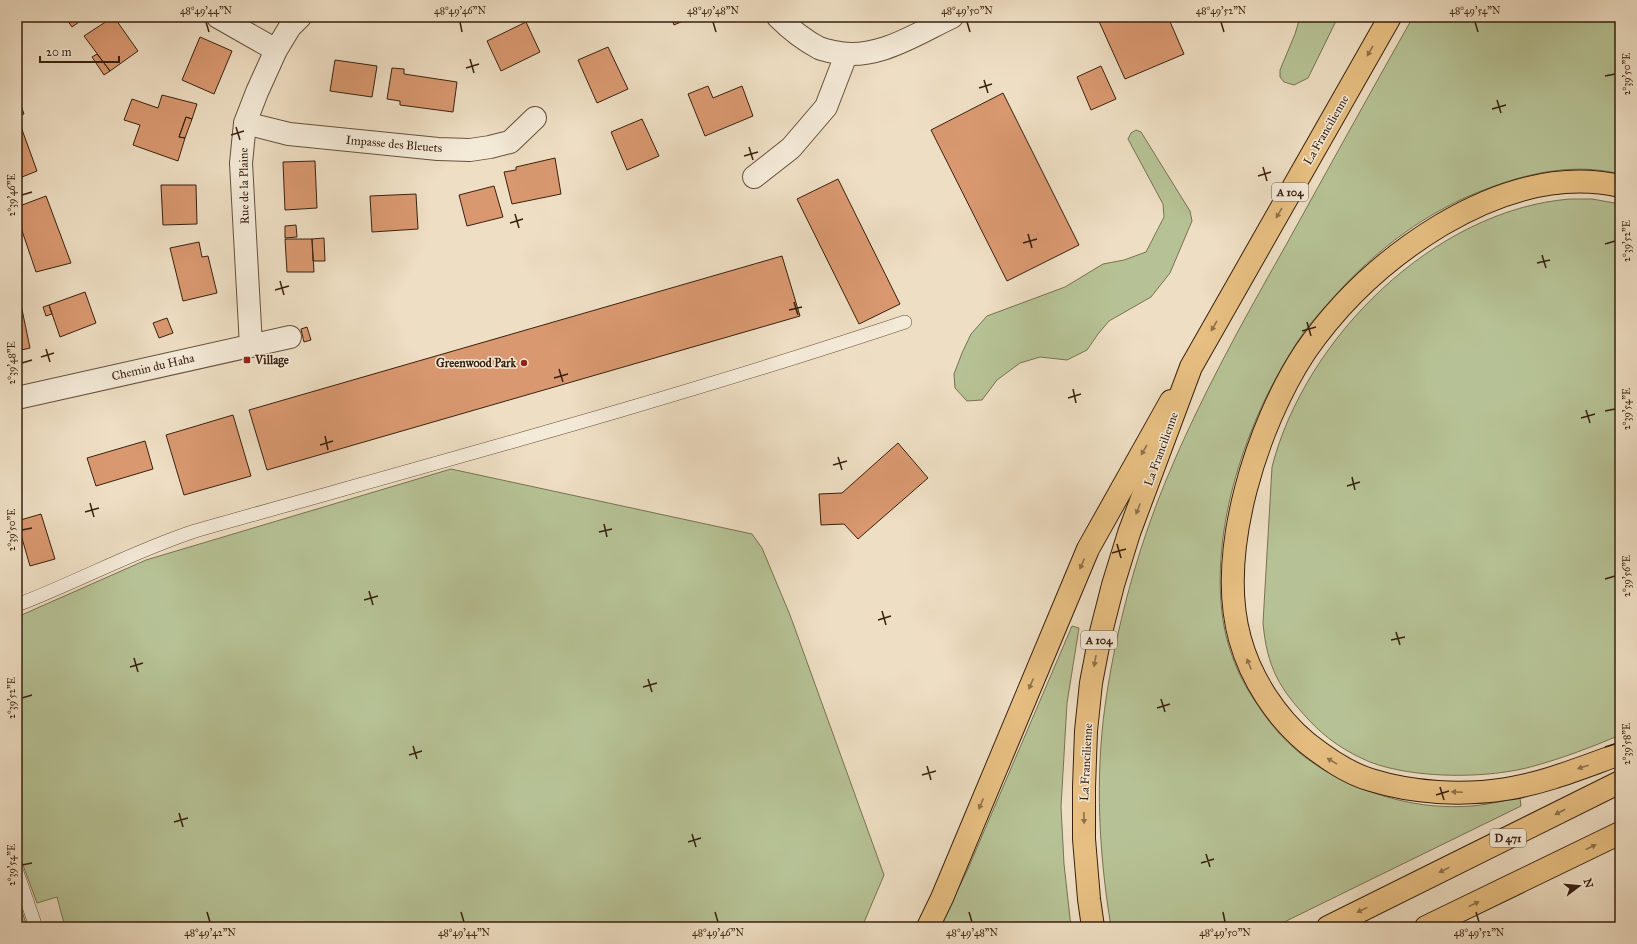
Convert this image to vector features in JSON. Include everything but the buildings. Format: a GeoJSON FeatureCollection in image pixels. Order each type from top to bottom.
{"type":"FeatureCollection","features":[{"type":"Feature","properties":{"kind":"main road","name":"La Francilienne"},"geometry":{"type":"LineString","coordinates":[[1093,927],[1084,839],[1086,731],[1092,677],[1100,636],[1113,585],[1129,533],[1191,367],[1390,17]]}},
{"type":"Feature","properties":{"kind":"main road"},"geometry":{"type":"LineString","coordinates":[[1620,186],[1604,183],[1576,182],[1548,184],[1497,197],[1460,214],[1424,236],[1374,274],[1349,298],[1304,354],[1288,383],[1264,434],[1253,463],[1241,509],[1236,543],[1234,591],[1235,615],[1240,639],[1250,667],[1265,694],[1287,724],[1321,754],[1345,769],[1369,780],[1406,788],[1435,791],[1470,792],[1507,789],[1541,781],[1620,754]]}},
{"type":"Feature","properties":{"kind":"main road"},"geometry":{"type":"LineString","coordinates":[[928,927],[945,891],[1088,549],[1191,367]]}},
{"type":"Feature","properties":{"kind":"main road","name":"D 471"},"geometry":{"type":"LineString","coordinates":[[1328,927],[1620,782]]}},
{"type":"Feature","properties":{"kind":"main road"},"geometry":{"type":"LineString","coordinates":[[1426,927],[1620,833]]}},
{"type":"Feature","properties":{"kind":"street"},"geometry":{"type":"LineString","coordinates":[[218,17],[276,50]]}},
{"type":"Feature","properties":{"kind":"street","name":"Rue de la Plaine"},"geometry":{"type":"LineString","coordinates":[[251,346],[241,164],[245,123],[276,50],[290,27],[300,17]]}},
{"type":"Feature","properties":{"kind":"street"},"geometry":{"type":"LineString","coordinates":[[778,17],[797,34],[821,49],[846,55],[871,53],[877,51],[952,17]]}},
{"type":"Feature","properties":{"kind":"street"},"geometry":{"type":"LineString","coordinates":[[754,177],[791,148],[826,107],[846,55]]}},
{"type":"Feature","properties":{"kind":"street","name":"Impasse des Bleuets"},"geometry":{"type":"LineString","coordinates":[[245,123],[289,134],[438,149],[470,150],[510,142],[535,118]]}},
{"type":"Feature","properties":{"kind":"street","name":"Chemin du Haha"},"geometry":{"type":"LineString","coordinates":[[17,398],[290,338]]}},
{"type":"Feature","properties":{"kind":"lane"},"geometry":{"type":"LineString","coordinates":[[17,605],[60,588],[158,543],[195,531],[564,427],[812,353],[905,322]]}},
{"type":"Feature","properties":{"kind":"lane"},"geometry":{"type":"LineString","coordinates":[[17,872],[36,927]]}},
{"type":"Feature","properties":{"kind":"green space"},"geometry":{"type":"Polygon","coordinates":[[[1300,17],[1338,17],[1308,78],[1294,85],[1284,82],[1280,77],[1280,70],[1295,34],[1300,17]]]}},
{"type":"Feature","properties":{"kind":"green space"},"geometry":{"type":"Polygon","coordinates":[[[1413,17],[1620,17],[1620,174],[1587,169],[1570,169],[1537,174],[1505,182],[1489,188],[1445,208],[1404,233],[1349,280],[1305,330],[1283,365],[1266,397],[1251,432],[1238,468],[1229,504],[1223,541],[1220,577],[1222,613],[1230,650],[1245,685],[1273,726],[1296,750],[1314,764],[1359,787],[1377,794],[1414,803],[1452,807],[1484,805],[1520,798],[1521,806],[1274,927],[1111,927],[1101,844],[1099,789],[1102,733],[1115,648],[1129,590],[1146,533],[1180,448],[1223,360],[1413,17]]]}},
{"type":"Feature","properties":{"kind":"green space"},"geometry":{"type":"Polygon","coordinates":[[[1136,130],[1141,132],[1190,211],[1192,221],[1170,273],[1151,297],[1109,321],[1087,350],[1067,360],[1040,357],[1020,363],[997,380],[982,400],[967,401],[955,388],[954,374],[971,334],[987,316],[1065,287],[1103,264],[1124,260],[1146,252],[1164,217],[1163,204],[1128,139],[1131,133],[1136,130]]]}},
{"type":"Feature","properties":{"kind":"green space"},"geometry":{"type":"Polygon","coordinates":[[[1570,199],[1592,199],[1620,204],[1620,735],[1545,763],[1496,773],[1474,775],[1429,774],[1388,768],[1370,762],[1336,744],[1321,732],[1289,697],[1271,665],[1263,623],[1272,467],[1289,419],[1313,372],[1345,328],[1382,289],[1425,255],[1471,227],[1520,208],[1570,199]]]}},
{"type":"Feature","properties":{"kind":"green space"},"geometry":{"type":"Polygon","coordinates":[[[451,469],[752,534],[762,548],[790,615],[884,875],[862,927],[65,927],[57,897],[37,903],[17,849],[17,617],[146,560],[451,469]]]}},
{"type":"Feature","properties":{"kind":"green space"},"geometry":{"type":"Polygon","coordinates":[[[1072,626],[1079,628],[1067,703],[1061,807],[1064,864],[1071,927],[939,927],[967,871],[1072,626]]]}},
{"type":"Feature","properties":{"kind":"green space"},"geometry":{"type":"Polygon","coordinates":[[[17,895],[27,927],[17,927],[17,895]]]}},
{"type":"Feature","properties":{"kind":"place","name":"Village"},"geometry":{"type":"Point","coordinates":[247,360]}},
{"type":"Feature","properties":{"kind":"place","name":"Greenwood Park"},"geometry":{"type":"Point","coordinates":[524,363]}}]}
